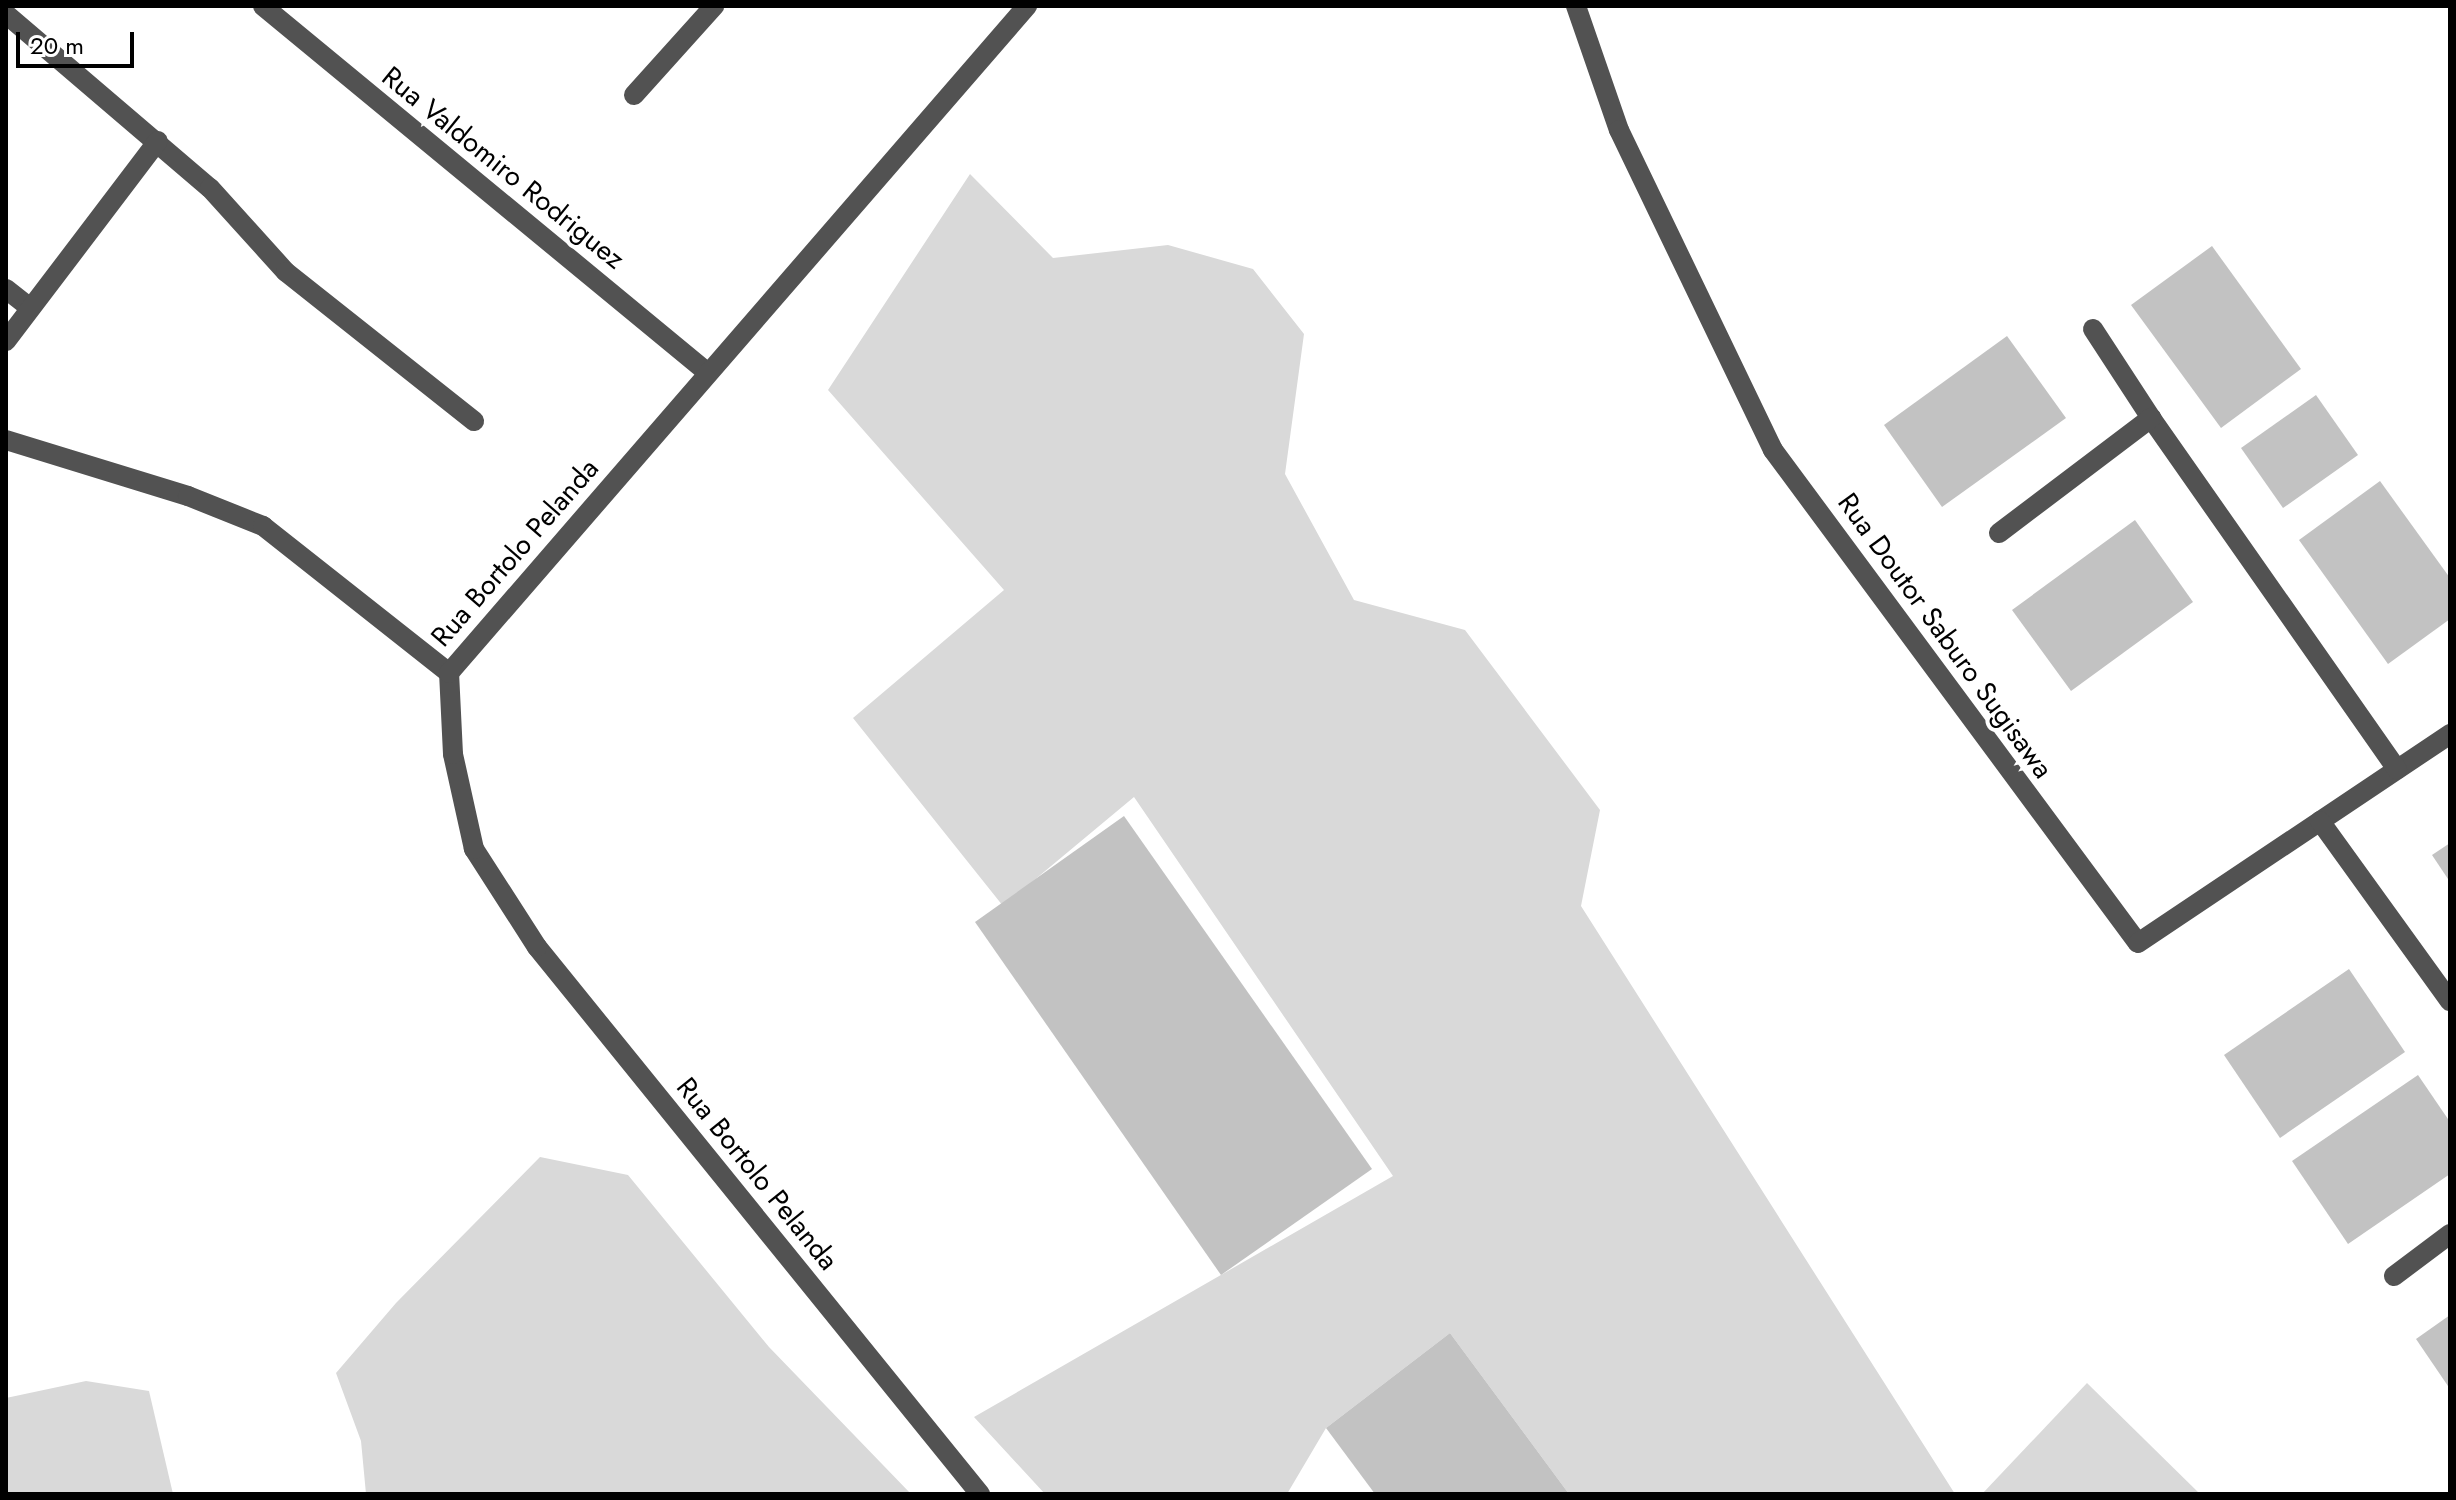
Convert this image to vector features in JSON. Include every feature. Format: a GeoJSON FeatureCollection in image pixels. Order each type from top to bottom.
{"type":"FeatureCollection","features":[{"type":"Feature","properties":{"kind":"street","name":"Rua Valdomiro Rodriguez"},"geometry":{"type":"LineString","coordinates":[[263,6],[708,373]]}},
{"type":"Feature","properties":{"kind":"street"},"geometry":{"type":"LineString","coordinates":[[634,95],[714,6]]}},
{"type":"Feature","properties":{"kind":"street","name":"Rua Bortolo Pelanda"},"geometry":{"type":"LineString","coordinates":[[980,1494],[537,947],[474,849],[453,754],[449,673],[1027,6]]}},
{"type":"Feature","properties":{"kind":"street","name":"Rua Doutor Saburo Sugisawa"},"geometry":{"type":"LineString","coordinates":[[1576,6],[1619,130],[1773,450],[2138,943],[2450,734]]}},
{"type":"Feature","properties":{"kind":"street"},"geometry":{"type":"LineString","coordinates":[[6,14],[210,188],[286,272],[474,421]]}},
{"type":"Feature","properties":{"kind":"street"},"geometry":{"type":"LineString","coordinates":[[6,341],[158,141]]}},
{"type":"Feature","properties":{"kind":"street"},"geometry":{"type":"LineString","coordinates":[[6,289],[29,307]]}},
{"type":"Feature","properties":{"kind":"street"},"geometry":{"type":"LineString","coordinates":[[2093,329],[2151,418],[2397,769]]}},
{"type":"Feature","properties":{"kind":"street"},"geometry":{"type":"LineString","coordinates":[[1999,533],[2151,418]]}},
{"type":"Feature","properties":{"kind":"street"},"geometry":{"type":"LineString","coordinates":[[6,440],[188,496],[263,526],[449,673]]}},
{"type":"Feature","properties":{"kind":"street"},"geometry":{"type":"LineString","coordinates":[[2320,821],[2450,1001]]}},
{"type":"Feature","properties":{"kind":"street"},"geometry":{"type":"LineString","coordinates":[[2394,1276],[2450,1234]]}},
{"type":"Feature","properties":{"kind":"shaded area"},"geometry":{"type":"Polygon","coordinates":[[[970,174],[1053,258],[1168,245],[1253,269],[1304,334],[1285,474],[1354,600],[1465,630],[1600,810],[1581,906],[1955,1494],[1569,1494],[1450,1333],[1326,1428],[1287,1494],[1045,1494],[974,1417],[1393,1176],[1134,797],[1003,906],[853,718],[1004,590],[828,390],[970,174]]]}},
{"type":"Feature","properties":{"kind":"shaded area"},"geometry":{"type":"Polygon","coordinates":[[[540,1157],[628,1175],[769,1347],[911,1494],[366,1494],[361,1441],[336,1373],[396,1303],[540,1157]]]}},
{"type":"Feature","properties":{"kind":"shaded area"},"geometry":{"type":"Polygon","coordinates":[[[86,1381],[149,1391],[173,1494],[6,1494],[6,1398],[86,1381]]]}},
{"type":"Feature","properties":{"kind":"shaded area"},"geometry":{"type":"Polygon","coordinates":[[[2087,1383],[2200,1494],[1982,1494],[2087,1383]]]}},
{"type":"Feature","properties":{"kind":"building"},"geometry":{"type":"Polygon","coordinates":[[[2212,246],[2301,369],[2221,428],[2131,305],[2212,246]]]}},
{"type":"Feature","properties":{"kind":"building"},"geometry":{"type":"Polygon","coordinates":[[[2007,336],[2066,418],[1942,507],[1884,425],[2007,336]]]}},
{"type":"Feature","properties":{"kind":"building"},"geometry":{"type":"Polygon","coordinates":[[[2316,395],[2358,455],[2283,508],[2241,448],[2316,395]]]}},
{"type":"Feature","properties":{"kind":"building"},"geometry":{"type":"Polygon","coordinates":[[[2380,481],[2450,578],[2450,619],[2388,664],[2299,540],[2380,481]]]}},
{"type":"Feature","properties":{"kind":"building"},"geometry":{"type":"Polygon","coordinates":[[[2135,520],[2193,602],[2071,691],[2012,610],[2135,520]]]}},
{"type":"Feature","properties":{"kind":"building"},"geometry":{"type":"Polygon","coordinates":[[[1124,816],[1372,1169],[1221,1275],[975,922],[1124,816]]]}},
{"type":"Feature","properties":{"kind":"building"},"geometry":{"type":"Polygon","coordinates":[[[2450,843],[2450,882],[2432,855],[2450,843]]]}},
{"type":"Feature","properties":{"kind":"building"},"geometry":{"type":"Polygon","coordinates":[[[2349,969],[2405,1052],[2280,1138],[2224,1055],[2349,969]]]}},
{"type":"Feature","properties":{"kind":"building"},"geometry":{"type":"Polygon","coordinates":[[[2418,1075],[2450,1122],[2450,1174],[2348,1244],[2292,1161],[2418,1075]]]}},
{"type":"Feature","properties":{"kind":"building"},"geometry":{"type":"Polygon","coordinates":[[[2450,1315],[2450,1389],[2416,1339],[2450,1315]]]}},
{"type":"Feature","properties":{"kind":"building"},"geometry":{"type":"Polygon","coordinates":[[[1450,1333],[1569,1494],[1375,1494],[1326,1428],[1450,1333]]]}}]}
